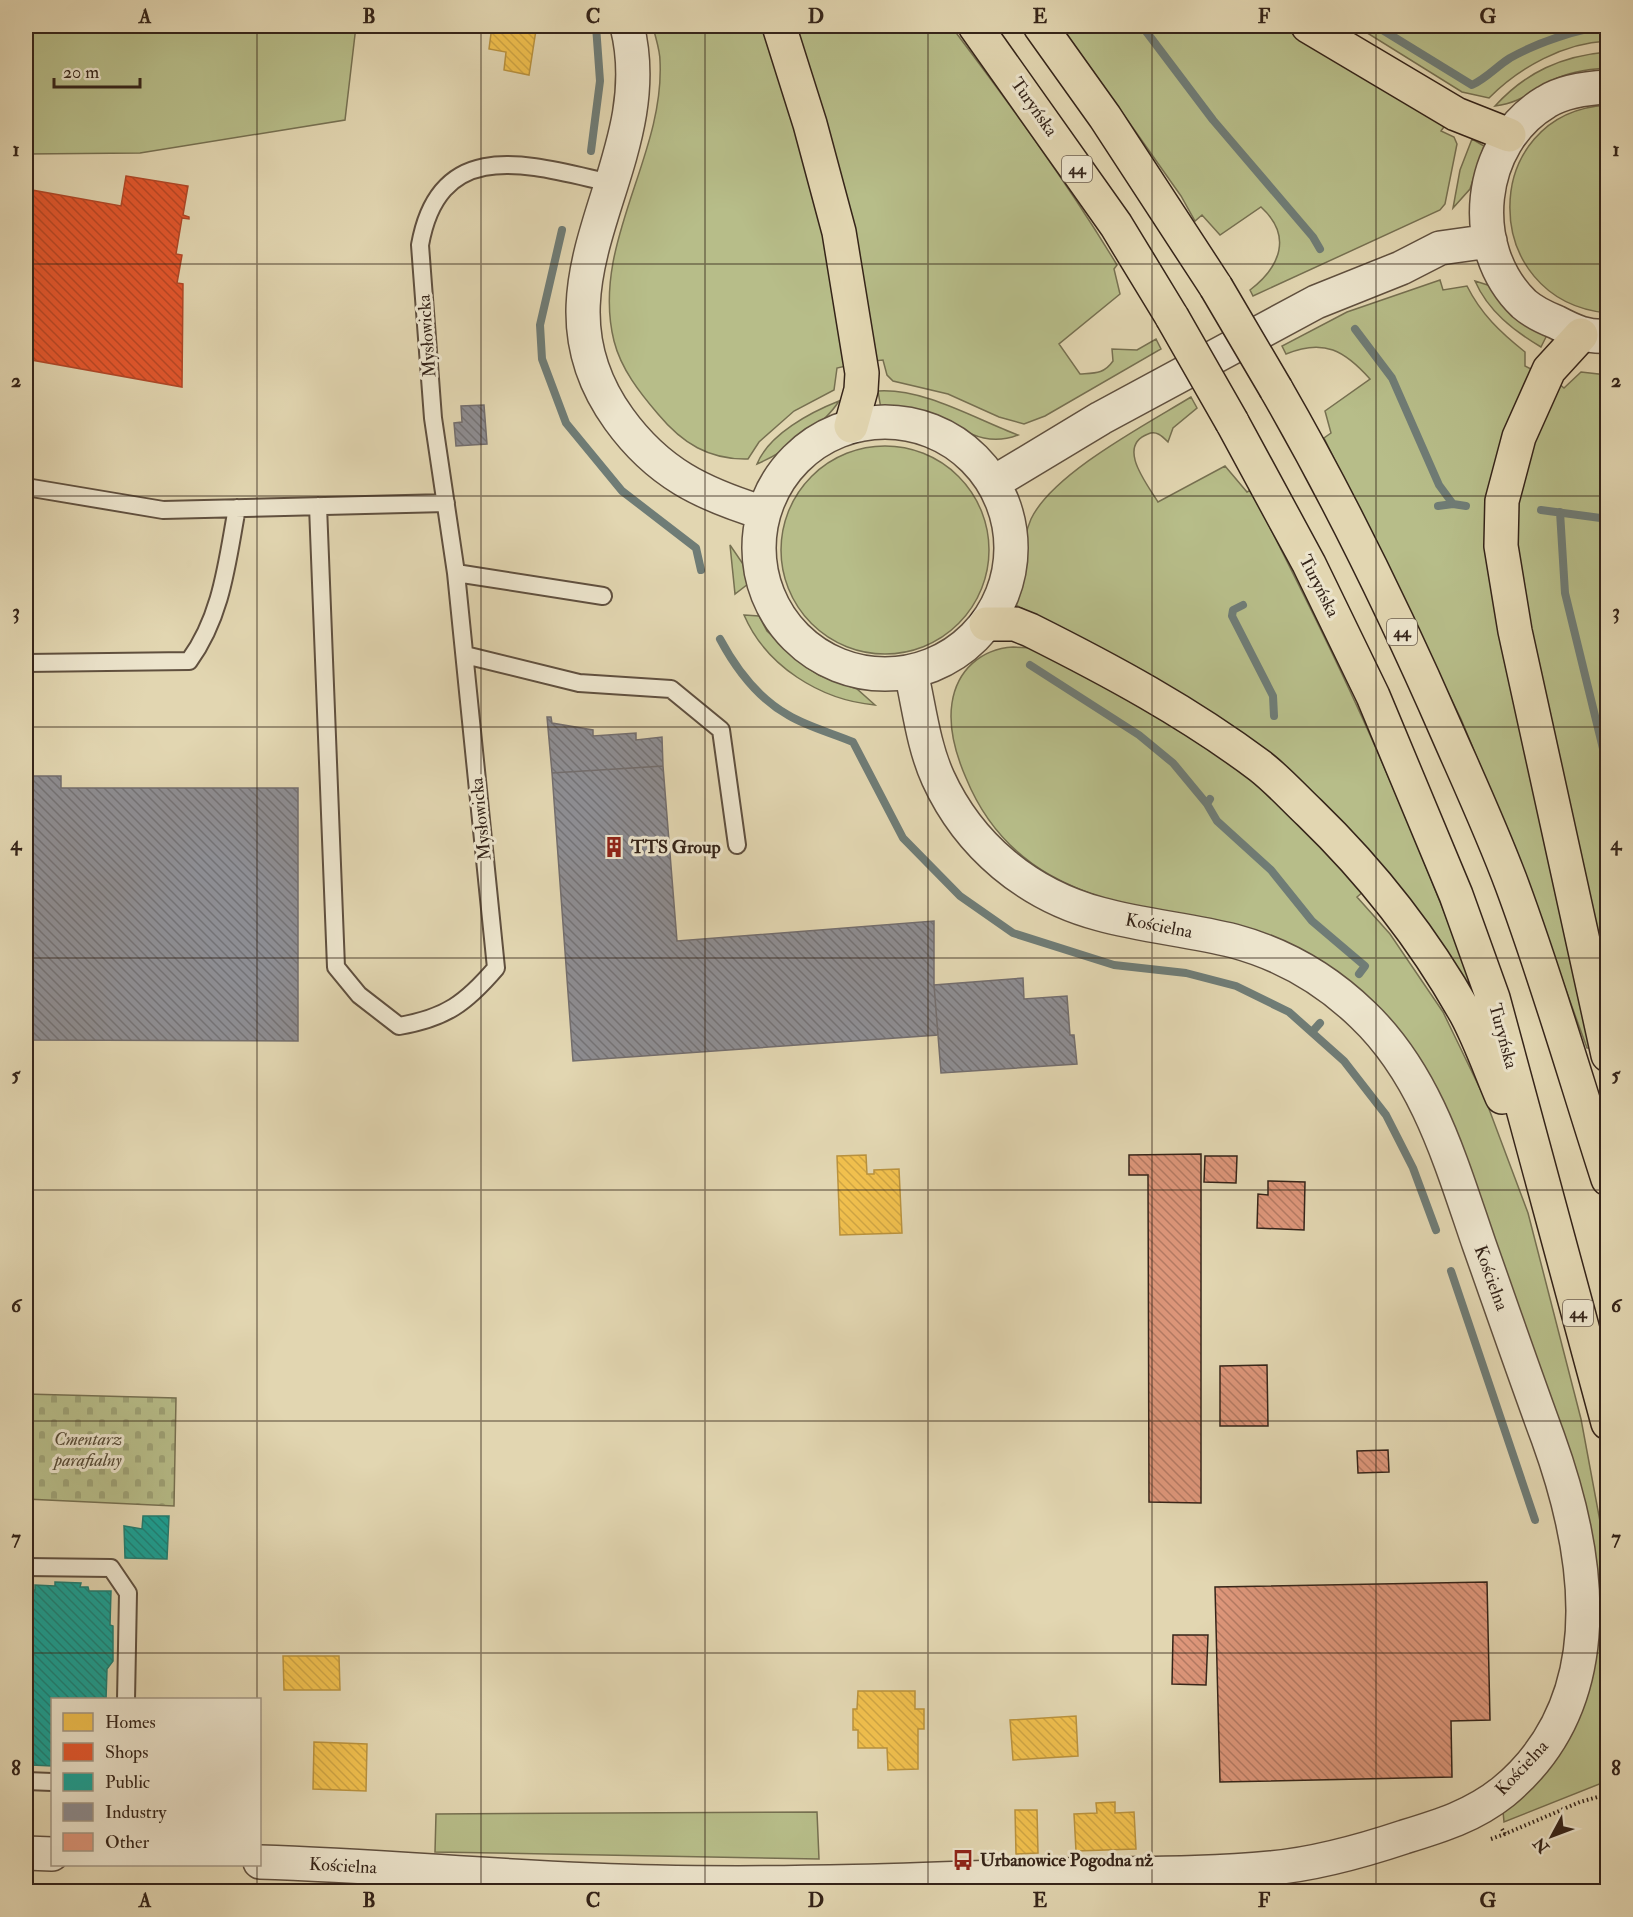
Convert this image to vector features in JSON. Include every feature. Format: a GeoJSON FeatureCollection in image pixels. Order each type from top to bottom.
{"type":"FeatureCollection","features":[{"type":"Feature","properties":{"kind":"highway"},"geometry":{"type":"LineString","coordinates":[[779,26],[807,114],[839,232],[862,373],[861,390],[851,426]]}},
{"type":"Feature","properties":{"kind":"highway","name":"Turyńska"},"geometry":{"type":"LineString","coordinates":[[975,26],[1116,225],[1232,422],[1309,564],[1373,696],[1456,895],[1492,998],[1548,1203]]}},
{"type":"Feature","properties":{"kind":"highway","name":"44"},"geometry":{"type":"LineString","coordinates":[[1040,26],[1105,117],[1216,287],[1276,389],[1359,543],[1423,677],[1511,883],[1559,1016],[1568,1054],[1608,1179]]}},
{"type":"Feature","properties":{"kind":"highway"},"geometry":{"type":"LineString","coordinates":[[1308,26],[1456,114],[1509,135]]}},
{"type":"Feature","properties":{"kind":"highway"},"geometry":{"type":"LineString","coordinates":[[1594,335],[1549,370],[1518,437],[1502,501],[1501,546],[1515,631],[1608,1055]]}},
{"type":"Feature","properties":{"kind":"highway"},"geometry":{"type":"LineString","coordinates":[[986,624],[1015,624],[1030,630],[1120,675],[1192,718],[1263,768],[1326,829],[1382,890],[1427,951],[1467,1015],[1548,1203]]}},
{"type":"Feature","properties":{"kind":"highway","name":"44"},"geometry":{"type":"LineString","coordinates":[[1548,1203],[1608,1423]]}},
{"type":"Feature","properties":{"kind":"street"},"geometry":{"type":"LineString","coordinates":[[627,26],[633,58],[634,83],[627,132],[587,262],[582,310],[589,360],[606,401],[637,444],[673,475],[722,500],[764,513]]}},
{"type":"Feature","properties":{"kind":"street"},"geometry":{"type":"LineString","coordinates":[[1594,335],[1525,305],[1509,284],[1490,241],[1487,226],[1489,179],[1509,135],[1547,101],[1570,92],[1608,87]]}},
{"type":"Feature","properties":{"kind":"street"},"geometry":{"type":"LineString","coordinates":[[993,483],[1101,418],[1316,302],[1401,268],[1440,248],[1490,241]]}},
{"type":"Feature","properties":{"kind":"street"},"geometry":{"type":"LineString","coordinates":[[884,422],[917,426],[947,438],[973,458],[993,483],[1005,511],[1011,540],[1010,570],[1001,598],[986,624],[965,646],[940,662],[911,672],[879,674],[847,668],[818,655],[793,634],[774,607],[763,577],[759,545],[764,513],[777,484],[796,458],[822,439],[851,426],[884,422]]}},
{"type":"Feature","properties":{"kind":"street","name":"Kościelna"},"geometry":{"type":"LineString","coordinates":[[261,1862],[654,1887],[1275,1868],[1364,1850],[1458,1820],[1510,1786],[1550,1740],[1570,1697],[1583,1638],[1580,1570],[1557,1464],[1458,1183],[1422,1095],[1398,1056],[1365,1017],[1322,981],[1294,965],[1234,941],[1083,909],[1048,895],[1009,870],[968,827],[938,778],[911,672]]}},
{"type":"Feature","properties":{"kind":"street"},"geometry":{"type":"LineString","coordinates":[[26,1853],[51,1854]]}},
{"type":"Feature","properties":{"kind":"lane","name":"Mysłowicka"},"geometry":{"type":"LineString","coordinates":[[318,506],[336,968],[359,995],[399,1026],[431,1021],[472,996],[496,968],[456,573],[433,418],[420,245],[424,225],[431,207],[442,191],[459,177],[479,167],[518,163],[611,183]]}},
{"type":"Feature","properties":{"kind":"lane"},"geometry":{"type":"LineString","coordinates":[[26,487],[163,510],[446,504]]}},
{"type":"Feature","properties":{"kind":"lane"},"geometry":{"type":"LineString","coordinates":[[26,663],[189,660],[205,639],[218,606],[237,508]]}},
{"type":"Feature","properties":{"kind":"lane"},"geometry":{"type":"LineString","coordinates":[[456,573],[603,596]]}},
{"type":"Feature","properties":{"kind":"lane"},"geometry":{"type":"LineString","coordinates":[[465,655],[579,683],[670,689],[721,730],[737,845]]}},
{"type":"Feature","properties":{"kind":"lane"},"geometry":{"type":"LineString","coordinates":[[26,1567],[111,1568],[128,1593],[126,1698]]}},
{"type":"Feature","properties":{"kind":"lane"},"geometry":{"type":"LineString","coordinates":[[26,1781],[51,1782]]}},
{"type":"Feature","properties":{"kind":"path"},"geometry":{"type":"LineString","coordinates":[[26,1412],[27,1400]]}},
{"type":"Feature","properties":{"kind":"path"},"geometry":{"type":"LineString","coordinates":[[1487,1803],[1505,1834],[1608,1794]]}},
{"type":"Feature","properties":{"kind":"green space"},"geometry":{"type":"Polygon","coordinates":[[[26,26],[356,26],[345,120],[140,153],[26,154],[26,26]]]}},
{"type":"Feature","properties":{"kind":"green space"},"geometry":{"type":"Polygon","coordinates":[[[653,26],[762,26],[800,142],[823,231],[846,366],[837,368],[834,390],[794,411],[759,442],[748,459],[734,459],[709,453],[697,448],[677,433],[651,406],[632,380],[621,361],[614,341],[609,305],[612,270],[619,235],[652,132],[658,97],[660,57],[653,26]]]}},
{"type":"Feature","properties":{"kind":"green space"},"geometry":{"type":"Polygon","coordinates":[[[792,26],[951,26],[1037,143],[1117,265],[1114,269],[1120,294],[1059,344],[1080,374],[1099,372],[1106,368],[1113,361],[1112,349],[1137,350],[1156,339],[1161,349],[1045,416],[1024,424],[999,417],[948,394],[893,381],[887,375],[883,360],[874,361],[792,26]]]}},
{"type":"Feature","properties":{"kind":"green space"},"geometry":{"type":"Polygon","coordinates":[[[1061,26],[1282,26],[1446,124],[1441,131],[1454,137],[1457,144],[1445,204],[1440,210],[1253,296],[1250,290],[1269,271],[1279,251],[1277,229],[1271,218],[1261,207],[1220,235],[1202,215],[1195,221],[1181,196],[1061,26]]]}},
{"type":"Feature","properties":{"kind":"green space"},"geometry":{"type":"Polygon","coordinates":[[[1356,26],[1607,26],[1607,41],[1575,46],[1544,59],[1514,76],[1489,98],[1462,92],[1356,26]]]}},
{"type":"Feature","properties":{"kind":"green space"},"geometry":{"type":"Polygon","coordinates":[[[1607,52],[1607,68],[1564,75],[1518,100],[1495,106],[1519,84],[1546,68],[1575,57],[1607,52]]]}},
{"type":"Feature","properties":{"kind":"green space"},"geometry":{"type":"Polygon","coordinates":[[[1607,105],[1607,313],[1564,301],[1534,276],[1516,244],[1510,207],[1516,171],[1534,139],[1565,116],[1607,105]]]}},
{"type":"Feature","properties":{"kind":"green space"},"geometry":{"type":"Polygon","coordinates":[[[1472,139],[1484,146],[1470,189],[1453,208],[1460,170],[1472,139]]]}},
{"type":"Feature","properties":{"kind":"green space"},"geometry":{"type":"Polygon","coordinates":[[[1440,280],[1443,290],[1467,286],[1478,305],[1492,322],[1525,352],[1525,366],[1533,370],[1504,436],[1494,470],[1487,507],[1560,914],[1591,1048],[1587,1048],[1514,847],[1461,719],[1324,438],[1331,433],[1325,411],[1370,379],[1352,361],[1333,350],[1312,347],[1286,354],[1282,346],[1347,312],[1440,280]]]}},
{"type":"Feature","properties":{"kind":"green space"},"geometry":{"type":"Polygon","coordinates":[[[1475,281],[1494,287],[1548,333],[1541,347],[1521,334],[1494,311],[1475,281]]]}},
{"type":"Feature","properties":{"kind":"green space"},"geometry":{"type":"Polygon","coordinates":[[[1581,372],[1607,375],[1607,998],[1521,598],[1516,540],[1517,506],[1523,474],[1533,443],[1558,383],[1564,388],[1581,372]]]}},
{"type":"Feature","properties":{"kind":"green space"},"geometry":{"type":"Polygon","coordinates":[[[878,391],[895,391],[931,399],[1018,435],[1005,439],[982,438],[923,413],[881,409],[878,391]]]}},
{"type":"Feature","properties":{"kind":"green space"},"geometry":{"type":"Polygon","coordinates":[[[1191,397],[1197,408],[1173,428],[1168,442],[1156,433],[1148,434],[1139,440],[1134,456],[1137,466],[1158,502],[1225,466],[1247,492],[1251,490],[1327,642],[1399,800],[1478,999],[1473,1000],[1436,941],[1151,677],[1012,603],[1021,580],[1027,530],[1042,502],[1080,467],[1127,435],[1191,397]]]}},
{"type":"Feature","properties":{"kind":"green space"},"geometry":{"type":"Polygon","coordinates":[[[839,401],[813,429],[779,453],[757,464],[771,443],[792,425],[839,401]]]}},
{"type":"Feature","properties":{"kind":"green space"},"geometry":{"type":"Polygon","coordinates":[[[875,446],[895,446],[915,450],[934,458],[959,476],[972,492],[981,510],[989,540],[985,580],[981,590],[972,608],[959,624],[943,637],[915,650],[895,654],[875,654],[855,650],[836,642],[819,631],[804,616],[785,580],[781,560],[781,540],[785,520],[793,501],[804,484],[819,469],[855,450],[875,446]]]}},
{"type":"Feature","properties":{"kind":"green space"},"geometry":{"type":"Polygon","coordinates":[[[730,545],[743,564],[748,584],[735,594],[730,545]]]}},
{"type":"Feature","properties":{"kind":"green space"},"geometry":{"type":"Polygon","coordinates":[[[744,615],[759,616],[767,631],[806,667],[819,675],[857,689],[875,705],[834,696],[797,677],[766,650],[744,615]]]}},
{"type":"Feature","properties":{"kind":"green space"},"geometry":{"type":"Polygon","coordinates":[[[1013,647],[1034,648],[1149,711],[1204,745],[1271,796],[1364,891],[1357,897],[1390,934],[1443,1012],[1486,1101],[1528,1213],[1581,1419],[1607,1559],[1607,1781],[1504,1822],[1503,1811],[1542,1772],[1571,1734],[1584,1705],[1592,1675],[1597,1629],[1455,1130],[1441,1100],[1426,1072],[1393,1024],[1373,1002],[1325,965],[1296,948],[1139,909],[1078,888],[1050,875],[1025,858],[1002,837],[982,810],[962,769],[954,742],[951,713],[959,681],[972,663],[991,652],[1013,647]]]}},
{"type":"Feature","properties":{"kind":"green space","name":"Cmentarz parafialny"},"geometry":{"type":"Polygon","coordinates":[[[26,1394],[176,1398],[174,1506],[26,1499],[26,1394]]]}},
{"type":"Feature","properties":{"kind":"green space"},"geometry":{"type":"Polygon","coordinates":[[[817,1812],[819,1859],[435,1852],[436,1814],[817,1812]]]}},
{"type":"Feature","properties":{"kind":"building: Homes"},"geometry":{"type":"Polygon","coordinates":[[[434,26],[472,26],[471,32],[434,26]]]}},
{"type":"Feature","properties":{"kind":"building: Homes"},"geometry":{"type":"Polygon","coordinates":[[[492,26],[536,30],[529,75],[504,70],[506,52],[489,49],[492,26]]]}},
{"type":"Feature","properties":{"kind":"building: Homes"},"geometry":{"type":"Polygon","coordinates":[[[866,1155],[867,1174],[874,1174],[874,1170],[899,1169],[902,1233],[840,1235],[837,1156],[866,1155]]]}},
{"type":"Feature","properties":{"kind":"building: Homes"},"geometry":{"type":"Polygon","coordinates":[[[283,1656],[339,1656],[340,1690],[284,1690],[283,1656]]]}},
{"type":"Feature","properties":{"kind":"building: Homes"},"geometry":{"type":"Polygon","coordinates":[[[858,1691],[915,1691],[915,1709],[924,1709],[924,1729],[918,1729],[918,1769],[888,1770],[887,1748],[858,1748],[858,1730],[853,1730],[853,1709],[857,1709],[858,1691]]]}},
{"type":"Feature","properties":{"kind":"building: Homes"},"geometry":{"type":"Polygon","coordinates":[[[1076,1716],[1078,1756],[1013,1760],[1010,1720],[1076,1716]]]}},
{"type":"Feature","properties":{"kind":"building: Homes"},"geometry":{"type":"Polygon","coordinates":[[[314,1742],[367,1744],[366,1791],[313,1789],[314,1742]]]}},
{"type":"Feature","properties":{"kind":"building: Homes"},"geometry":{"type":"Polygon","coordinates":[[[1115,1802],[1115,1813],[1134,1812],[1136,1849],[1076,1851],[1074,1814],[1097,1813],[1096,1803],[1115,1802]]]}},
{"type":"Feature","properties":{"kind":"building: Homes"},"geometry":{"type":"Polygon","coordinates":[[[1015,1810],[1037,1810],[1038,1853],[1016,1854],[1015,1810]]]}},
{"type":"Feature","properties":{"kind":"building: Shops"},"geometry":{"type":"Polygon","coordinates":[[[126,176],[188,186],[183,215],[189,219],[182,218],[176,254],[182,255],[177,283],[183,284],[182,387],[26,359],[26,189],[121,206],[126,176]]]}},
{"type":"Feature","properties":{"kind":"building: Public"},"geometry":{"type":"Polygon","coordinates":[[[143,1516],[169,1516],[167,1559],[125,1558],[124,1526],[142,1529],[143,1516]]]}},
{"type":"Feature","properties":{"kind":"building: Public"},"geometry":{"type":"Polygon","coordinates":[[[55,1582],[81,1583],[80,1587],[88,1587],[89,1591],[111,1591],[110,1625],[113,1626],[113,1661],[107,1669],[106,1698],[51,1698],[51,1766],[32,1765],[32,1747],[28,1746],[27,1727],[30,1726],[31,1666],[26,1658],[26,1590],[35,1590],[35,1585],[55,1586],[55,1582]]]}},
{"type":"Feature","properties":{"kind":"building: Industry"},"geometry":{"type":"Polygon","coordinates":[[[484,405],[487,444],[456,446],[454,423],[462,422],[461,406],[484,405]]]}},
{"type":"Feature","properties":{"kind":"building: Industry"},"geometry":{"type":"Polygon","coordinates":[[[547,717],[551,717],[552,723],[593,730],[593,736],[636,733],[636,740],[662,737],[663,766],[552,773],[547,717]]]}},
{"type":"Feature","properties":{"kind":"building: Industry","name":"TTS Group"},"geometry":{"type":"Polygon","coordinates":[[[663,766],[677,941],[934,921],[934,985],[938,1035],[573,1061],[552,773],[663,766]]]}},
{"type":"Feature","properties":{"kind":"building: Industry"},"geometry":{"type":"Polygon","coordinates":[[[26,776],[61,776],[61,788],[298,788],[298,1041],[26,1040],[26,776]]]}},
{"type":"Feature","properties":{"kind":"building: Industry"},"geometry":{"type":"Polygon","coordinates":[[[1023,978],[1024,999],[1067,996],[1070,1035],[1074,1035],[1077,1064],[941,1073],[934,985],[1023,978]]]}},
{"type":"Feature","properties":{"kind":"building: Other"},"geometry":{"type":"Polygon","coordinates":[[[1201,1154],[1201,1503],[1149,1502],[1148,1175],[1129,1175],[1129,1155],[1201,1154]]]}},
{"type":"Feature","properties":{"kind":"building: Other"},"geometry":{"type":"Polygon","coordinates":[[[1205,1156],[1237,1156],[1236,1183],[1204,1182],[1205,1156]]]}},
{"type":"Feature","properties":{"kind":"building: Other"},"geometry":{"type":"Polygon","coordinates":[[[1268,1181],[1305,1182],[1304,1230],[1257,1228],[1258,1194],[1268,1195],[1268,1181]]]}},
{"type":"Feature","properties":{"kind":"building: Other"},"geometry":{"type":"Polygon","coordinates":[[[1267,1365],[1268,1426],[1220,1426],[1220,1366],[1267,1365]]]}},
{"type":"Feature","properties":{"kind":"building: Other"},"geometry":{"type":"Polygon","coordinates":[[[1388,1450],[1389,1472],[1358,1473],[1357,1451],[1388,1450]]]}},
{"type":"Feature","properties":{"kind":"building: Other"},"geometry":{"type":"Polygon","coordinates":[[[1487,1582],[1490,1720],[1451,1721],[1452,1777],[1220,1782],[1215,1587],[1487,1582]]]}},
{"type":"Feature","properties":{"kind":"building: Other"},"geometry":{"type":"Polygon","coordinates":[[[1173,1635],[1208,1635],[1206,1685],[1172,1684],[1173,1635]]]}},
{"type":"Feature","properties":{"kind":"waterway"},"geometry":{"type":"LineString","coordinates":[[591,151],[600,81],[596,26]]}},
{"type":"Feature","properties":{"kind":"waterway"},"geometry":{"type":"LineString","coordinates":[[1142,26],[1213,120],[1313,237],[1320,249]]}},
{"type":"Feature","properties":{"kind":"waterway"},"geometry":{"type":"LineString","coordinates":[[1376,26],[1472,85],[1510,58],[1531,48],[1571,33],[1608,28]]}},
{"type":"Feature","properties":{"kind":"waterway"},"geometry":{"type":"LineString","coordinates":[[562,230],[540,325],[542,359],[566,423],[622,491],[696,548],[701,570]]}},
{"type":"Feature","properties":{"kind":"waterway"},"geometry":{"type":"LineString","coordinates":[[1355,329],[1392,378],[1439,485],[1453,504],[1466,506]]}},
{"type":"Feature","properties":{"kind":"waterway"},"geometry":{"type":"LineString","coordinates":[[1438,506],[1453,504]]}},
{"type":"Feature","properties":{"kind":"waterway"},"geometry":{"type":"LineString","coordinates":[[1541,510],[1608,519]]}},
{"type":"Feature","properties":{"kind":"waterway"},"geometry":{"type":"LineString","coordinates":[[1560,512],[1565,593],[1608,769]]}},
{"type":"Feature","properties":{"kind":"waterway"},"geometry":{"type":"LineString","coordinates":[[1243,605],[1233,610],[1232,616],[1273,696],[1274,716]]}},
{"type":"Feature","properties":{"kind":"waterway"},"geometry":{"type":"LineString","coordinates":[[720,639],[749,682],[777,708],[804,723],[853,742],[903,838],[960,896],[1013,933],[1114,965],[1186,973],[1236,986],[1289,1012],[1344,1061],[1386,1115],[1413,1168],[1436,1230]]}},
{"type":"Feature","properties":{"kind":"waterway"},"geometry":{"type":"LineString","coordinates":[[1030,665],[1139,735],[1173,763],[1207,804]]}},
{"type":"Feature","properties":{"kind":"waterway"},"geometry":{"type":"LineString","coordinates":[[1210,799],[1207,804],[1217,821],[1271,870],[1312,921],[1365,966],[1359,974]]}},
{"type":"Feature","properties":{"kind":"waterway"},"geometry":{"type":"LineString","coordinates":[[1312,1032],[1320,1023]]}},
{"type":"Feature","properties":{"kind":"waterway"},"geometry":{"type":"LineString","coordinates":[[1451,1271],[1535,1520]]}},
{"type":"Feature","properties":{"kind":"place","name":"TTS Group"},"geometry":{"type":"Point","coordinates":[614,847]}},
{"type":"Feature","properties":{"kind":"place","name":"Urbanowice Pogodna nż"},"geometry":{"type":"Point","coordinates":[963,1860]}}]}
